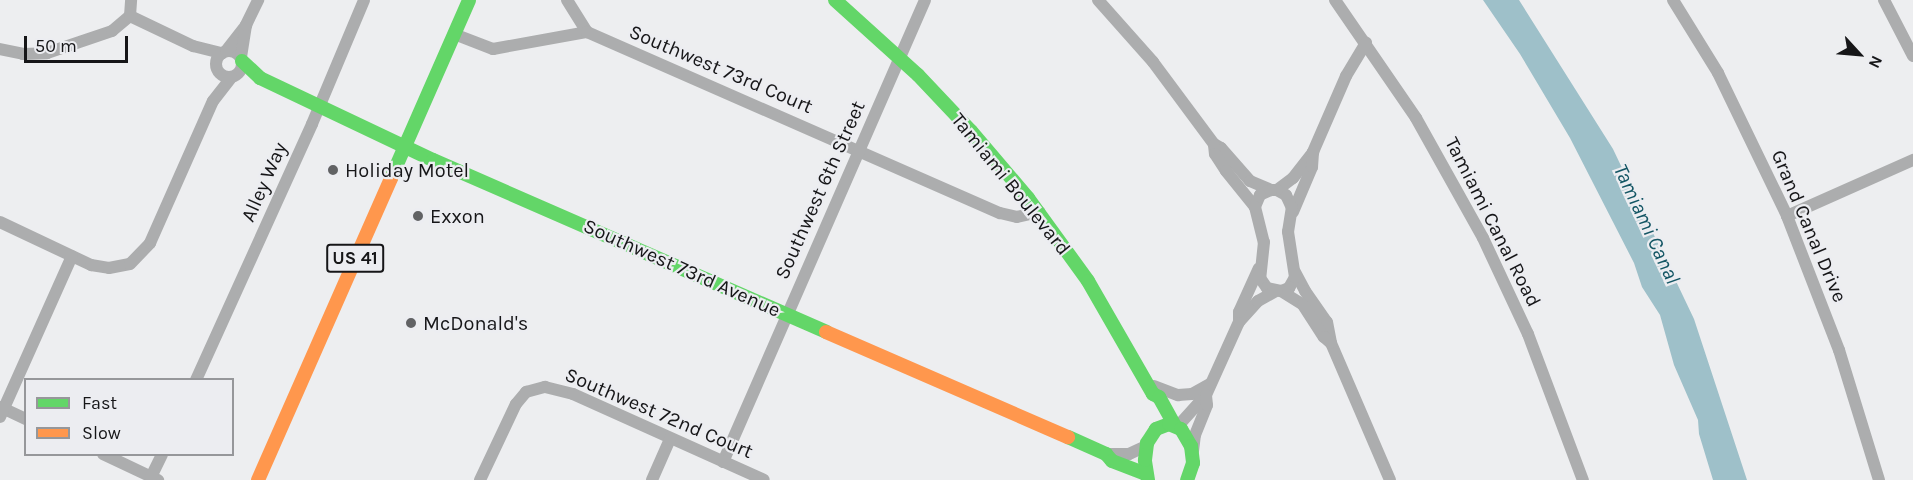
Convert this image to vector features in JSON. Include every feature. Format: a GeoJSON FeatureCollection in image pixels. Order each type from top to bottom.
{"type":"FeatureCollection","features":[{"type":"Feature","properties":{"kind":"street"},"geometry":{"type":"LineString","coordinates":[[0,49],[23,54],[47,52],[112,31],[130,16],[131,0]]}},
{"type":"Feature","properties":{"kind":"street"},"geometry":{"type":"LineString","coordinates":[[0,222],[100,267],[130,264],[144,252],[153,237],[213,101],[218,71],[217,59],[246,25],[258,0]]}},
{"type":"Feature","properties":{"kind":"street","name":"Alley Way"},"geometry":{"type":"LineString","coordinates":[[197,378],[364,0]]}},
{"type":"Feature","properties":{"kind":"street","name":"US 41"},"geometry":{"type":"LineString","coordinates":[[258,480],[469,0]]}},
{"type":"Feature","properties":{"kind":"street"},"geometry":{"type":"LineString","coordinates":[[454,34],[493,49],[587,32],[567,0]]}},
{"type":"Feature","properties":{"kind":"street","name":"Tamiami Boulevard"},"geometry":{"type":"LineString","coordinates":[[835,0],[900,56],[971,131],[1039,212],[1088,281],[1150,388],[1159,397],[1176,425],[1189,439],[1193,457]]}},
{"type":"Feature","properties":{"kind":"street","name":"Southwest 6th Street"},"geometry":{"type":"LineString","coordinates":[[723,462],[925,0]]}},
{"type":"Feature","properties":{"kind":"street"},"geometry":{"type":"LineString","coordinates":[[1098,0],[1153,62],[1214,144],[1250,181],[1274,190],[1289,199],[1292,213]]}},
{"type":"Feature","properties":{"kind":"street","name":"Tamiami Canal Road"},"geometry":{"type":"LineString","coordinates":[[1335,0],[1422,127],[1483,238],[1532,345],[1583,480]]}},
{"type":"Feature","properties":{"kind":"street","name":"Grand Canal Drive"},"geometry":{"type":"LineString","coordinates":[[1673,0],[1718,73],[1786,216],[1839,350],[1879,480]]}},
{"type":"Feature","properties":{"kind":"street"},"geometry":{"type":"LineString","coordinates":[[1884,0],[1913,56]]}},
{"type":"Feature","properties":{"kind":"street"},"geometry":{"type":"LineString","coordinates":[[130,16],[193,46],[235,52],[242,59]]}},
{"type":"Feature","properties":{"kind":"street"},"geometry":{"type":"LineString","coordinates":[[1898,24],[1913,31]]}},
{"type":"Feature","properties":{"kind":"street"},"geometry":{"type":"LineString","coordinates":[[213,101],[242,70],[246,25]]}},
{"type":"Feature","properties":{"kind":"street","name":"Southwest 73rd Court"},"geometry":{"type":"LineString","coordinates":[[587,32],[1000,213],[1017,217],[1039,212]]}},
{"type":"Feature","properties":{"kind":"street"},"geometry":{"type":"LineString","coordinates":[[1255,207],[1260,195],[1274,190],[1293,178],[1313,152],[1347,76],[1366,43]]}},
{"type":"Feature","properties":{"kind":"street"},"geometry":{"type":"LineString","coordinates":[[193,46],[218,71],[233,77]]}},
{"type":"Feature","properties":{"kind":"street","name":"Southwest 73rd Avenue"},"geometry":{"type":"LineString","coordinates":[[242,59],[260,78],[405,146],[1106,454],[1129,454],[1146,446]]}},
{"type":"Feature","properties":{"kind":"street","name":"Southwest 73rd Avenue"},"geometry":{"type":"LineString","coordinates":[[233,77],[253,80],[260,78]]}},
{"type":"Feature","properties":{"kind":"street"},"geometry":{"type":"LineString","coordinates":[[1214,144],[1215,154],[1226,171],[1255,207],[1264,242],[1262,283],[1306,309],[1324,337],[1331,343]]}},
{"type":"Feature","properties":{"kind":"street"},"geometry":{"type":"LineString","coordinates":[[1313,152],[1312,167],[1292,213],[1288,238],[1296,272],[1305,291],[1324,315],[1331,333],[1331,343],[1390,480]]}},
{"type":"Feature","properties":{"kind":"street"},"geometry":{"type":"LineString","coordinates":[[1786,216],[1913,160]]}},
{"type":"Feature","properties":{"kind":"street"},"geometry":{"type":"LineString","coordinates":[[24,418],[1,411],[72,256]]}},
{"type":"Feature","properties":{"kind":"street"},"geometry":{"type":"LineString","coordinates":[[1239,322],[1239,312],[1262,262]]}},
{"type":"Feature","properties":{"kind":"street"},"geometry":{"type":"LineString","coordinates":[[1187,480],[1193,457],[1195,435],[1207,405],[1209,389],[1239,322],[1258,301],[1292,285],[1296,272]]}},
{"type":"Feature","properties":{"kind":"street","name":"Southwest 72nd Court"},"geometry":{"type":"LineString","coordinates":[[480,480],[516,404],[526,392],[537,388],[565,391],[764,480]]}},
{"type":"Feature","properties":{"kind":"street"},"geometry":{"type":"LineString","coordinates":[[1150,388],[1178,395],[1209,389]]}},
{"type":"Feature","properties":{"kind":"street","name":"Tamiami Boulevard"},"geometry":{"type":"LineString","coordinates":[[1150,388],[1150,401],[1154,411],[1153,431]]}},
{"type":"Feature","properties":{"kind":"street"},"geometry":{"type":"LineString","coordinates":[[1147,477],[1146,446],[1153,431],[1165,424],[1176,425],[1209,389]]}},
{"type":"Feature","properties":{"kind":"street"},"geometry":{"type":"LineString","coordinates":[[652,480],[670,439]]}},
{"type":"Feature","properties":{"kind":"street","name":"Southwest 73rd Avenue"},"geometry":{"type":"LineString","coordinates":[[1106,454],[1112,461],[1147,477]]}},
{"type":"Feature","properties":{"kind":"street"},"geometry":{"type":"LineString","coordinates":[[106,456],[154,479],[161,456]]}},
{"type":"Feature","properties":{"kind":"street"},"geometry":{"type":"LineString","coordinates":[[1193,457],[1200,480]]}},
{"type":"Feature","properties":{"kind":"water","name":"Tamiami Canal"},"geometry":{"type":"Polygon","coordinates":[[[1483,0],[1519,0],[1613,149],[1694,319],[1747,480],[1713,480],[1699,434],[1698,420],[1674,365],[1660,315],[1642,287],[1634,263],[1570,138],[1520,54],[1483,0]]]}},
{"type":"Feature","properties":{"kind":"traffic: fast"},"geometry":{"type":"LineString","coordinates":[[391,178],[469,0]]}},
{"type":"Feature","properties":{"kind":"traffic: fast"},"geometry":{"type":"LineString","coordinates":[[835,0],[918,75],[971,131],[1028,198],[1088,281],[1153,394],[1159,397],[1174,424]]}},
{"type":"Feature","properties":{"kind":"traffic: fast"},"geometry":{"type":"LineString","coordinates":[[242,61],[260,78],[433,160],[826,332]]}},
{"type":"Feature","properties":{"kind":"traffic: fast"},"geometry":{"type":"LineString","coordinates":[[1148,480],[1145,460],[1147,443],[1156,429],[1169,424],[1181,429],[1191,446],[1193,463],[1187,480]]}},
{"type":"Feature","properties":{"kind":"traffic: fast"},"geometry":{"type":"LineString","coordinates":[[1068,437],[1106,454],[1112,461],[1146,474]]}},
{"type":"Feature","properties":{"kind":"traffic: slow"},"geometry":{"type":"LineString","coordinates":[[258,480],[391,178]]}},
{"type":"Feature","properties":{"kind":"traffic: slow"},"geometry":{"type":"LineString","coordinates":[[826,332],[1068,437]]}},
{"type":"Feature","properties":{"kind":"place","name":"Holiday Motel"},"geometry":{"type":"Point","coordinates":[333,170]}},
{"type":"Feature","properties":{"kind":"place","name":"Exxon"},"geometry":{"type":"Point","coordinates":[418,216]}},
{"type":"Feature","properties":{"kind":"place","name":"McDonald's"},"geometry":{"type":"Point","coordinates":[411,323]}}]}
